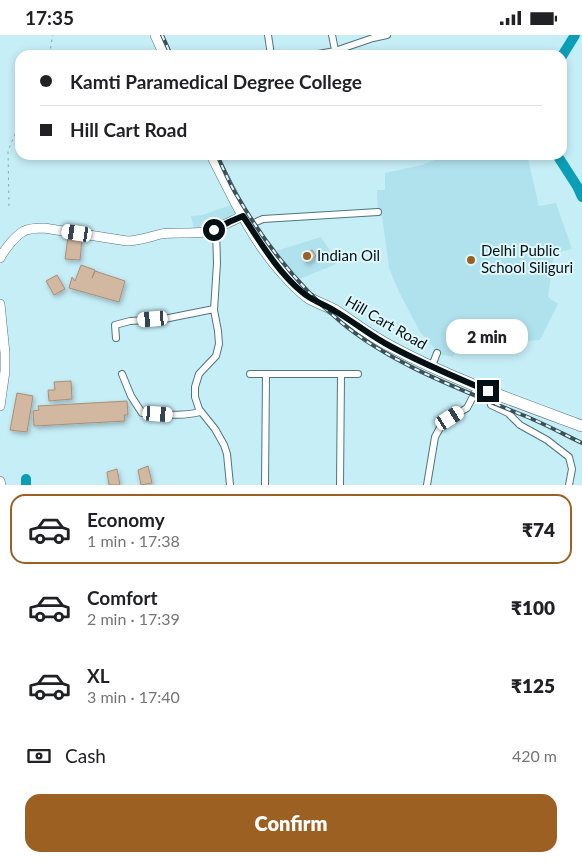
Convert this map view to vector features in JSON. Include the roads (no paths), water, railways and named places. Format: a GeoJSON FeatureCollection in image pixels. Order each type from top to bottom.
{"type":"FeatureCollection","features":[{"type":"Feature","properties":{"kind":"highway"},"geometry":{"type":"LineString","coordinates":[[156,35],[163,50]]}},
{"type":"Feature","properties":{"kind":"highway","name":"Hill Cart Road"},"geometry":{"type":"LineString","coordinates":[[215,160],[246,221],[276,265],[294,285],[309,297],[334,310],[391,347],[483,389],[582,426]]}},
{"type":"Feature","properties":{"kind":"street"},"geometry":{"type":"LineString","coordinates":[[268,35],[270,50]]}},
{"type":"Feature","properties":{"kind":"street"},"geometry":{"type":"LineString","coordinates":[[332,35],[334,50]]}},
{"type":"Feature","properties":{"kind":"street"},"geometry":{"type":"LineString","coordinates":[[342,50],[373,36],[387,35]]}},
{"type":"Feature","properties":{"kind":"street"},"geometry":{"type":"LineString","coordinates":[[1,255],[17,236],[24,231],[36,228],[136,241],[163,234],[205,232],[229,222],[378,212]]}},
{"type":"Feature","properties":{"kind":"street"},"geometry":{"type":"LineString","coordinates":[[216,229],[217,263],[214,309],[219,337],[218,351],[216,356],[199,374],[195,397],[200,412],[215,429],[224,445],[230,485]]}},
{"type":"Feature","properties":{"kind":"street"},"geometry":{"type":"LineString","coordinates":[[0,304],[5,353],[0,406]]}},
{"type":"Feature","properties":{"kind":"street"},"geometry":{"type":"LineString","coordinates":[[116,338],[115,325],[123,322],[164,319],[214,309]]}},
{"type":"Feature","properties":{"kind":"street"},"geometry":{"type":"LineString","coordinates":[[432,366],[437,353]]}},
{"type":"Feature","properties":{"kind":"street"},"geometry":{"type":"LineString","coordinates":[[122,374],[131,396],[142,413],[175,415],[200,412]]}},
{"type":"Feature","properties":{"kind":"street"},"geometry":{"type":"LineString","coordinates":[[250,374],[358,374]]}},
{"type":"Feature","properties":{"kind":"street"},"geometry":{"type":"LineString","coordinates":[[265,485],[266,374]]}},
{"type":"Feature","properties":{"kind":"street"},"geometry":{"type":"LineString","coordinates":[[340,485],[341,374]]}},
{"type":"Feature","properties":{"kind":"street"},"geometry":{"type":"LineString","coordinates":[[427,485],[435,437],[441,426],[467,407],[483,389],[491,405],[508,413],[520,425],[547,440],[570,457],[572,469],[569,485]]}},
{"type":"Feature","properties":{"kind":"waterway"},"geometry":{"type":"LineString","coordinates":[[566,50],[575,35]]}},
{"type":"Feature","properties":{"kind":"waterway"},"geometry":{"type":"LineString","coordinates":[[560,160],[582,197]]}},
{"type":"Feature","properties":{"kind":"waterway"},"geometry":{"type":"LineString","coordinates":[[26,479],[26,485]]}},
{"type":"Feature","properties":{"kind":"railway"},"geometry":{"type":"LineString","coordinates":[[162,35],[169,50]]}},
{"type":"Feature","properties":{"kind":"railway"},"geometry":{"type":"LineString","coordinates":[[219,160],[249,216],[285,265],[312,296],[342,323],[362,338],[405,364],[582,443]]}},
{"type":"Feature","properties":{"kind":"place","name":"Indian Oil"},"geometry":{"type":"Point","coordinates":[307,256]}},
{"type":"Feature","properties":{"kind":"place","name":"Delhi Public School Siliguri"},"geometry":{"type":"Point","coordinates":[471,260]}}]}
